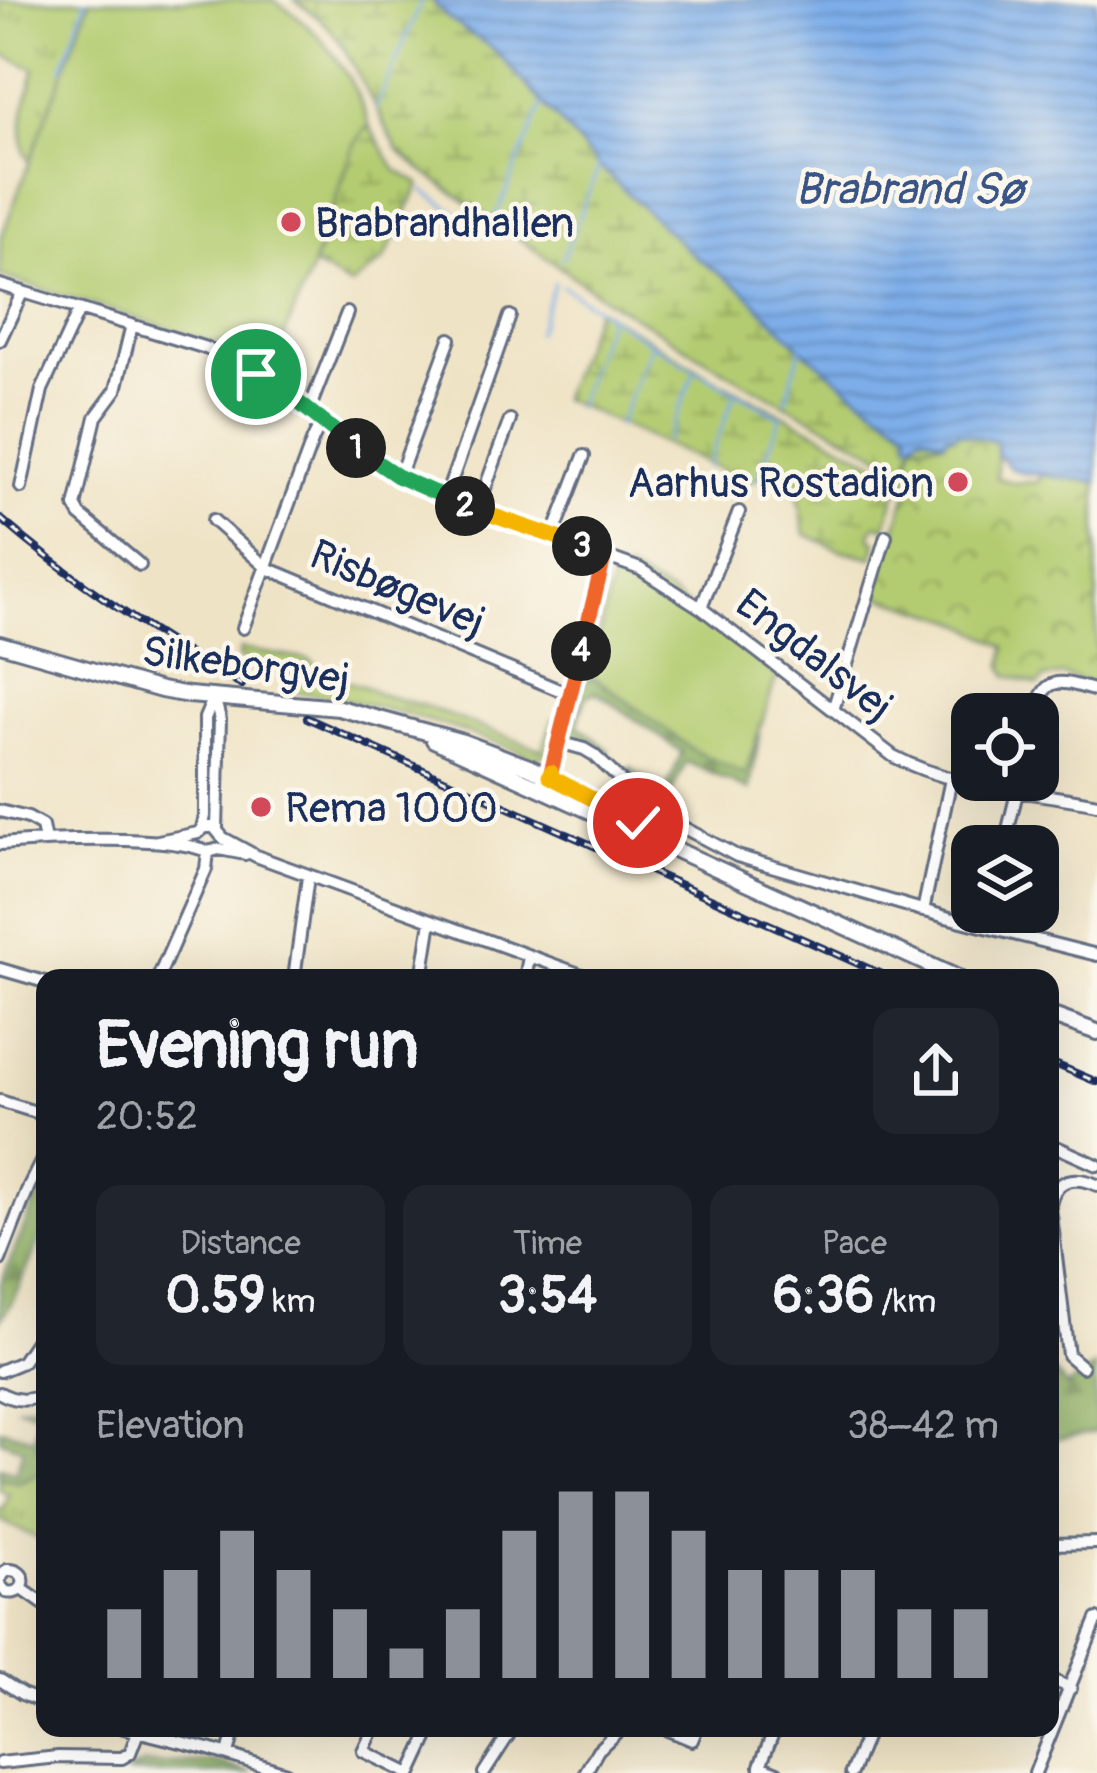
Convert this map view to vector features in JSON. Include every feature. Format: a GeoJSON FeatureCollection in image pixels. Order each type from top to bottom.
{"type":"FeatureCollection","features":[{"type":"Feature","properties":{"kind":"main road","name":"Silkeborgvej"},"geometry":{"type":"LineString","coordinates":[[0,644],[161,690],[339,708],[464,742],[546,784],[619,812],[674,848],[938,969]]}},
{"type":"Feature","properties":{"kind":"main road"},"geometry":{"type":"LineString","coordinates":[[1059,1018],[1097,1032]]}},
{"type":"Feature","properties":{"kind":"street","name":"Engdalsvej"},"geometry":{"type":"LineString","coordinates":[[0,285],[223,356],[263,378],[399,477],[445,499],[605,554],[665,582],[893,756],[951,778]]}},
{"type":"Feature","properties":{"kind":"street"},"geometry":{"type":"LineString","coordinates":[[0,340],[22,292]]}},
{"type":"Feature","properties":{"kind":"street"},"geometry":{"type":"LineString","coordinates":[[21,487],[42,390],[80,310]]}},
{"type":"Feature","properties":{"kind":"street"},"geometry":{"type":"LineString","coordinates":[[309,410],[347,314]]}},
{"type":"Feature","properties":{"kind":"street"},"geometry":{"type":"LineString","coordinates":[[445,499],[510,316]]}},
{"type":"Feature","properties":{"kind":"street"},"geometry":{"type":"LineString","coordinates":[[132,325],[116,390],[96,417],[74,506],[140,565]]}},
{"type":"Feature","properties":{"kind":"street"},"geometry":{"type":"LineString","coordinates":[[399,477],[450,339]]}},
{"type":"Feature","properties":{"kind":"street"},"geometry":{"type":"LineString","coordinates":[[477,510],[510,420]]}},
{"type":"Feature","properties":{"kind":"street"},"geometry":{"type":"LineString","coordinates":[[243,628],[322,421]]}},
{"type":"Feature","properties":{"kind":"street"},"geometry":{"type":"LineString","coordinates":[[553,536],[584,456]]}},
{"type":"Feature","properties":{"kind":"street","name":"Engdalsvej"},"geometry":{"type":"LineString","coordinates":[[701,608],[739,512]]}},
{"type":"Feature","properties":{"kind":"street","name":"Risbøgevej"},"geometry":{"type":"LineString","coordinates":[[213,520],[267,568],[571,695]]}},
{"type":"Feature","properties":{"kind":"street"},"geometry":{"type":"LineString","coordinates":[[832,710],[886,536]]}},
{"type":"Feature","properties":{"kind":"street"},"geometry":{"type":"LineString","coordinates":[[546,784],[605,554]]}},
{"type":"Feature","properties":{"kind":"street"},"geometry":{"type":"LineString","coordinates":[[1043,693],[1057,682],[1097,691]]}},
{"type":"Feature","properties":{"kind":"street"},"geometry":{"type":"LineString","coordinates":[[162,969],[206,868],[206,718],[214,697]]}},
{"type":"Feature","properties":{"kind":"street"},"geometry":{"type":"LineString","coordinates":[[559,742],[594,755],[667,820],[736,856],[951,918]]}},
{"type":"Feature","properties":{"kind":"street"},"geometry":{"type":"LineString","coordinates":[[922,911],[951,778]]}},
{"type":"Feature","properties":{"kind":"street","name":"Engdalsvej"},"geometry":{"type":"LineString","coordinates":[[1059,795],[1097,804]]}},
{"type":"Feature","properties":{"kind":"street"},"geometry":{"type":"LineString","coordinates":[[0,811],[42,826],[45,841]]}},
{"type":"Feature","properties":{"kind":"street"},"geometry":{"type":"LineString","coordinates":[[0,844],[209,839],[564,969]]}},
{"type":"Feature","properties":{"kind":"street"},"geometry":{"type":"LineString","coordinates":[[295,969],[308,877]]}},
{"type":"Feature","properties":{"kind":"street"},"geometry":{"type":"LineString","coordinates":[[423,969],[431,921]]}},
{"type":"Feature","properties":{"kind":"street"},"geometry":{"type":"LineString","coordinates":[[1009,933],[1097,955]]}},
{"type":"Feature","properties":{"kind":"street"},"geometry":{"type":"LineString","coordinates":[[527,969],[529,957]]}},
{"type":"Feature","properties":{"kind":"street"},"geometry":{"type":"LineString","coordinates":[[0,969],[36,979]]}},
{"type":"Feature","properties":{"kind":"street"},"geometry":{"type":"LineString","coordinates":[[0,1102],[36,1112]]}},
{"type":"Feature","properties":{"kind":"street"},"geometry":{"type":"LineString","coordinates":[[1059,1148],[1097,1165]]}},
{"type":"Feature","properties":{"kind":"street"},"geometry":{"type":"LineString","coordinates":[[0,1260],[36,1172]]}},
{"type":"Feature","properties":{"kind":"street"},"geometry":{"type":"LineString","coordinates":[[1059,1184],[1083,1179],[1097,1185]]}},
{"type":"Feature","properties":{"kind":"street"},"geometry":{"type":"LineString","coordinates":[[1059,1280],[1068,1355],[1082,1367]]}},
{"type":"Feature","properties":{"kind":"street"},"geometry":{"type":"LineString","coordinates":[[0,1371],[22,1362],[36,1341]]}},
{"type":"Feature","properties":{"kind":"street"},"geometry":{"type":"LineString","coordinates":[[0,1394],[14,1400],[36,1398]]}},
{"type":"Feature","properties":{"kind":"street"},"geometry":{"type":"LineString","coordinates":[[1059,1544],[1097,1543]]}},
{"type":"Feature","properties":{"kind":"street"},"geometry":{"type":"LineString","coordinates":[[8,1570],[16,1570],[24,1579],[18,1593],[10,1594],[0,1581],[8,1570]]}},
{"type":"Feature","properties":{"kind":"street"},"geometry":{"type":"LineString","coordinates":[[22,1588],[36,1598]]}},
{"type":"Feature","properties":{"kind":"street"},"geometry":{"type":"LineString","coordinates":[[1059,1716],[1097,1619]]}},
{"type":"Feature","properties":{"kind":"street"},"geometry":{"type":"LineString","coordinates":[[0,1679],[36,1699]]}},
{"type":"Feature","properties":{"kind":"street"},"geometry":{"type":"LineString","coordinates":[[1059,1683],[1071,1688]]}},
{"type":"Feature","properties":{"kind":"street"},"geometry":{"type":"LineString","coordinates":[[0,1763],[58,1757],[122,1758],[130,1754],[129,1737]]}},
{"type":"Feature","properties":{"kind":"street"},"geometry":{"type":"LineString","coordinates":[[160,1737],[286,1773]]}},
{"type":"Feature","properties":{"kind":"street"},"geometry":{"type":"LineString","coordinates":[[227,1754],[232,1737]]}},
{"type":"Feature","properties":{"kind":"street"},"geometry":{"type":"LineString","coordinates":[[370,1737],[363,1751],[410,1773],[428,1737]]}},
{"type":"Feature","properties":{"kind":"street"},"geometry":{"type":"LineString","coordinates":[[484,1773],[507,1737]]}},
{"type":"Feature","properties":{"kind":"street"},"geometry":{"type":"LineString","coordinates":[[585,1773],[611,1737]]}},
{"type":"Feature","properties":{"kind":"street"},"geometry":{"type":"LineString","coordinates":[[771,1737],[760,1766],[777,1773]]}},
{"type":"Feature","properties":{"kind":"street"},"geometry":{"type":"LineString","coordinates":[[851,1773],[865,1737]]}},
{"type":"Feature","properties":{"kind":"street"},"geometry":{"type":"LineString","coordinates":[[1035,1773],[1050,1737]]}},
{"type":"Feature","properties":{"kind":"green space"},"geometry":{"type":"Polygon","coordinates":[[[0,0],[91,0],[33,166],[22,133],[35,69],[0,53],[0,0]]]}},
{"type":"Feature","properties":{"kind":"green space"},"geometry":{"type":"Polygon","coordinates":[[[90,0],[273,0],[321,39],[354,89],[370,127],[354,146],[270,371],[225,346],[0,276],[0,241],[90,0]]]}},
{"type":"Feature","properties":{"kind":"green space"},"geometry":{"type":"Polygon","coordinates":[[[295,0],[432,0],[449,19],[495,50],[599,166],[693,255],[742,289],[853,391],[916,436],[922,433],[945,442],[916,442],[904,467],[744,382],[604,298],[398,150],[343,46],[327,25],[295,0]]]}},
{"type":"Feature","properties":{"kind":"green space"},"geometry":{"type":"Polygon","coordinates":[[[370,127],[395,169],[420,184],[384,260],[351,286],[313,265],[354,146],[370,127]]]}},
{"type":"Feature","properties":{"kind":"green space"},"geometry":{"type":"Polygon","coordinates":[[[597,308],[709,376],[898,478],[885,528],[877,524],[872,530],[871,538],[876,541],[873,558],[805,534],[798,495],[780,477],[747,481],[561,398],[597,308]]]}},
{"type":"Feature","properties":{"kind":"green space"},"geometry":{"type":"Polygon","coordinates":[[[956,432],[997,442],[997,478],[1038,482],[1042,475],[1097,482],[1097,685],[1062,675],[1044,678],[1038,685],[1008,676],[1003,666],[1006,647],[956,620],[875,595],[908,490],[904,467],[914,443],[945,442],[947,435],[956,432]]]}},
{"type":"Feature","properties":{"kind":"green space"},"geometry":{"type":"Polygon","coordinates":[[[628,571],[672,595],[777,675],[746,772],[693,750],[596,678],[589,679],[612,579],[628,571]]]}},
{"type":"Feature","properties":{"kind":"green space"},"geometry":{"type":"Polygon","coordinates":[[[240,649],[310,660],[331,677],[542,750],[553,719],[557,720],[549,753],[537,758],[414,716],[288,691],[282,671],[239,658],[240,649]]]}},
{"type":"Feature","properties":{"kind":"green space"},"geometry":{"type":"Polygon","coordinates":[[[595,678],[694,750],[746,771],[760,733],[749,790],[686,762],[670,795],[656,798],[627,772],[631,767],[667,788],[682,752],[597,692],[586,696],[577,725],[609,750],[608,756],[570,730],[582,681],[595,678]]]}},
{"type":"Feature","properties":{"kind":"green space"},"geometry":{"type":"Polygon","coordinates":[[[36,1199],[36,1249],[0,1321],[0,1285],[36,1199]]]}},
{"type":"Feature","properties":{"kind":"green space"},"geometry":{"type":"Polygon","coordinates":[[[1095,1367],[1097,1432],[1059,1438],[1059,1378],[1067,1387],[1095,1367]]]}},
{"type":"Feature","properties":{"kind":"green space"},"geometry":{"type":"Polygon","coordinates":[[[36,1426],[36,1475],[18,1482],[0,1478],[0,1467],[16,1472],[23,1449],[0,1439],[0,1429],[33,1438],[36,1426]]]}},
{"type":"Feature","properties":{"kind":"green space"},"geometry":{"type":"Polygon","coordinates":[[[36,1475],[36,1538],[0,1520],[9,1494],[0,1491],[0,1478],[18,1482],[36,1475]]]}},
{"type":"Feature","properties":{"kind":"green space"},"geometry":{"type":"Polygon","coordinates":[[[214,1762],[252,1773],[125,1773],[143,1765],[214,1762]]]}},
{"type":"Feature","properties":{"kind":"water","name":"Brabrand Sø"},"geometry":{"type":"Polygon","coordinates":[[[432,0],[1097,0],[1097,482],[1010,468],[997,454],[997,442],[957,432],[947,434],[945,441],[922,433],[909,442],[908,429],[853,391],[742,289],[693,255],[599,166],[495,50],[449,19],[432,0]]]}},
{"type":"Feature","properties":{"kind":"waterway"},"geometry":{"type":"LineString","coordinates":[[62,69],[86,0]]}},
{"type":"Feature","properties":{"kind":"waterway"},"geometry":{"type":"LineString","coordinates":[[376,108],[422,0]]}},
{"type":"Feature","properties":{"kind":"waterway"},"geometry":{"type":"LineString","coordinates":[[494,221],[542,105]]}},
{"type":"Feature","properties":{"kind":"waterway"},"geometry":{"type":"LineString","coordinates":[[562,260],[599,166]]}},
{"type":"Feature","properties":{"kind":"waterway"},"geometry":{"type":"LineString","coordinates":[[423,190],[482,231]]}},
{"type":"Feature","properties":{"kind":"waterway"},"geometry":{"type":"LineString","coordinates":[[537,333],[555,282]]}},
{"type":"Feature","properties":{"kind":"waterway"},"geometry":{"type":"LineString","coordinates":[[562,286],[673,357]]}},
{"type":"Feature","properties":{"kind":"waterway"},"geometry":{"type":"LineString","coordinates":[[576,408],[608,319]]}},
{"type":"Feature","properties":{"kind":"waterway"},"geometry":{"type":"LineString","coordinates":[[618,426],[651,344]]}},
{"type":"Feature","properties":{"kind":"waterway"},"geometry":{"type":"LineString","coordinates":[[786,400],[801,348]]}},
{"type":"Feature","properties":{"kind":"waterway"},"geometry":{"type":"LineString","coordinates":[[678,360],[781,417],[757,480]]}},
{"type":"Feature","properties":{"kind":"waterway"},"geometry":{"type":"LineString","coordinates":[[667,441],[695,370]]}},
{"type":"Feature","properties":{"kind":"waterway"},"geometry":{"type":"LineString","coordinates":[[707,467],[734,396]]}},
{"type":"Feature","properties":{"kind":"railway"},"geometry":{"type":"LineString","coordinates":[[0,518],[117,607],[242,685]]}},
{"type":"Feature","properties":{"kind":"railway"},"geometry":{"type":"LineString","coordinates":[[307,718],[870,969]]}},
{"type":"Feature","properties":{"kind":"railway"},"geometry":{"type":"LineString","coordinates":[[1059,1066],[1097,1082]]}},
{"type":"Feature","properties":{"kind":"place","name":"Brabrandhallen"},"geometry":{"type":"Point","coordinates":[291,222]}},
{"type":"Feature","properties":{"kind":"place","name":"Aarhus Rostadion"},"geometry":{"type":"Point","coordinates":[958,482]}},
{"type":"Feature","properties":{"kind":"place","name":"Rema 1000"},"geometry":{"type":"Point","coordinates":[261,807]}},
{"type":"Feature","properties":{"kind":"route"},"geometry":{"type":"LineString","coordinates":[[256,374],[364,454],[422,489],[605,554],[549,776],[638,823]]}}]}
